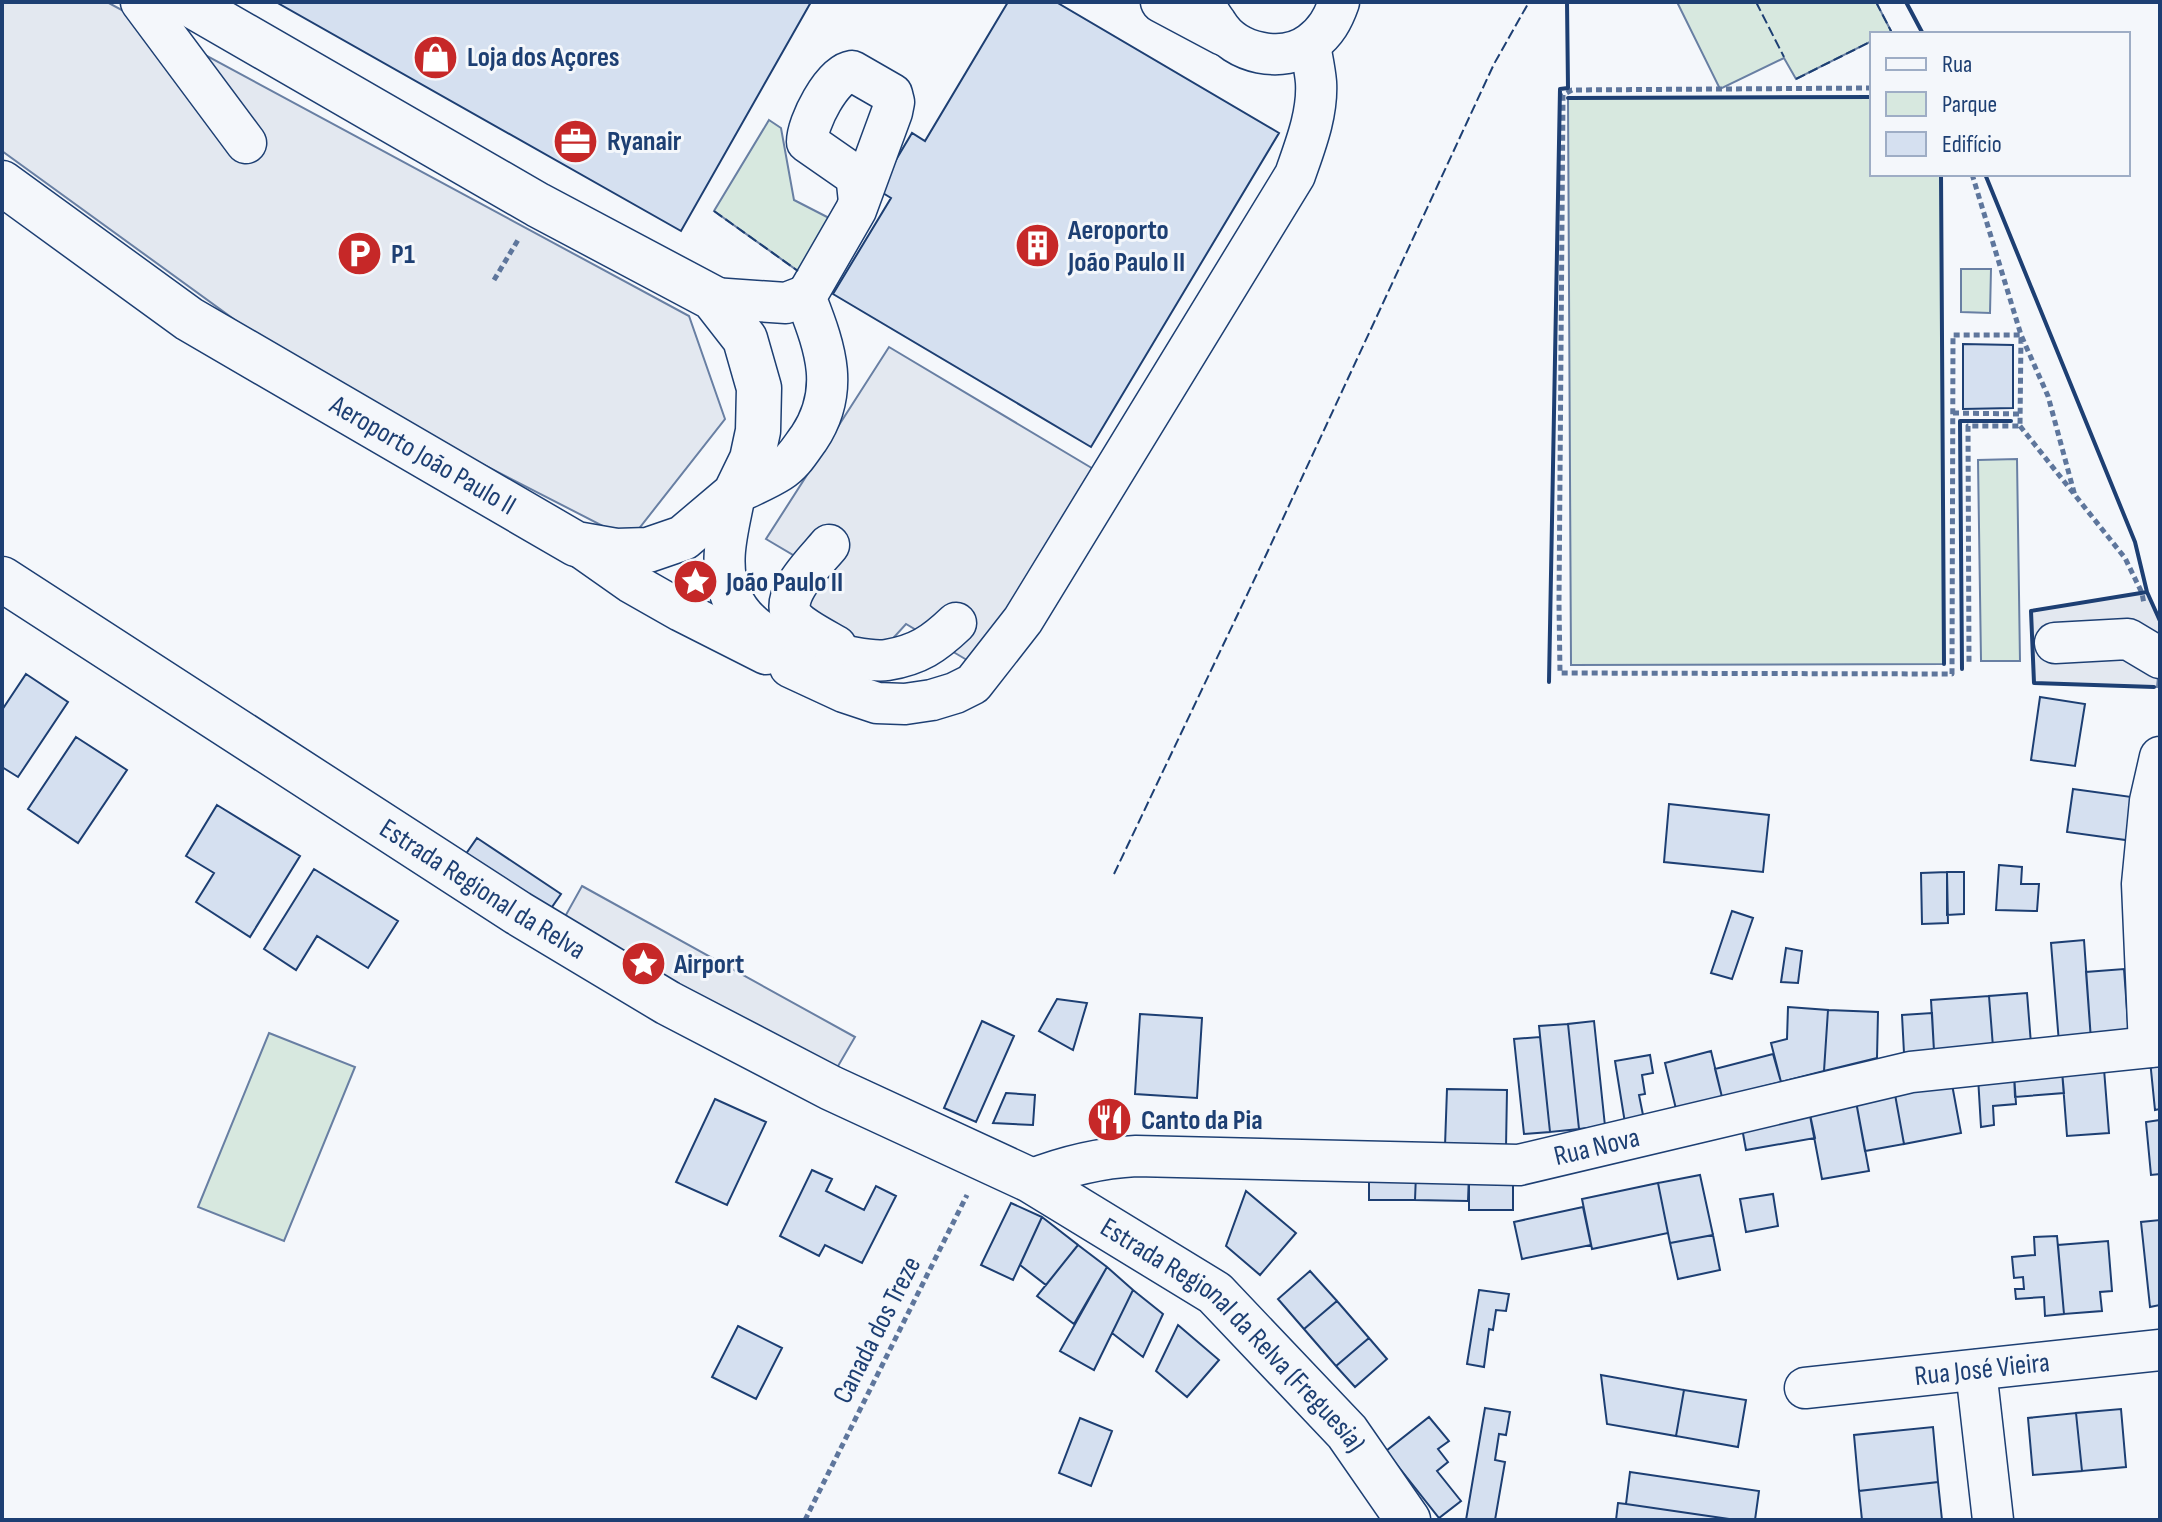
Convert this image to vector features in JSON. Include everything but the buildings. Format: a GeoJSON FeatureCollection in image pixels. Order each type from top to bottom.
{"type":"FeatureCollection","features":[{"type":"Feature","properties":{"kind":"main road","name":"Aeroporto João Paulo II"},"geometry":{"type":"LineString","coordinates":[[2,183],[189,319],[576,544],[616,551],[648,550],[683,538],[735,494],[752,459],[758,431],[759,388],[745,339],[713,298],[538,205],[186,2]]}},
{"type":"Feature","properties":{"kind":"main road","name":"Estrada Regional da Relva"},"geometry":{"type":"LineString","coordinates":[[2,579],[518,913],[668,1003],[831,1088],[1030,1180]]}},
{"type":"Feature","properties":{"kind":"main road","name":"Estrada Regional da Relva (Freguesia)"},"geometry":{"type":"LineString","coordinates":[[1030,1180],[1215,1293],[1347,1432],[1408,1520]]}},
{"type":"Feature","properties":{"kind":"street"},"geometry":{"type":"LineString","coordinates":[[141,2],[246,143]]}},
{"type":"Feature","properties":{"kind":"street"},"geometry":{"type":"LineString","coordinates":[[1161,2],[1214,18],[1249,51],[1281,55],[1310,45],[1332,23],[1339,2]]}},
{"type":"Feature","properties":{"kind":"street"},"geometry":{"type":"LineString","coordinates":[[576,544],[630,582],[681,611],[844,692],[877,703],[905,704],[932,700],[973,684],[1023,620],[1295,175],[1308,140],[1314,106],[1316,83],[1310,45]]}},
{"type":"Feature","properties":{"kind":"street"},"geometry":{"type":"LineString","coordinates":[[859,202],[807,295],[827,360],[828,383],[820,422],[795,459],[782,470],[735,494],[723,558],[730,594],[741,614],[756,629],[781,643],[852,657],[885,661],[908,654],[929,647],[956,623]]}},
{"type":"Feature","properties":{"kind":"street"},"geometry":{"type":"LineString","coordinates":[[713,298],[786,303],[807,295]]}},
{"type":"Feature","properties":{"kind":"street"},"geometry":{"type":"LineString","coordinates":[[790,667],[893,675],[926,674],[953,665],[985,641],[1001,620],[1032,574],[1079,492]]}},
{"type":"Feature","properties":{"kind":"street"},"geometry":{"type":"LineString","coordinates":[[829,545],[794,588],[789,609],[793,618],[852,657]]}},
{"type":"Feature","properties":{"kind":"street"},"geometry":{"type":"LineString","coordinates":[[2055,643],[2128,639],[2157,656]]}},
{"type":"Feature","properties":{"kind":"street"},"geometry":{"type":"LineString","coordinates":[[2155,1046],[2142,884],[2150,801],[2160,757]]}},
{"type":"Feature","properties":{"kind":"street","name":"Rua Nova"},"geometry":{"type":"LineString","coordinates":[[1030,1180],[1079,1163],[1136,1156],[1519,1165],[1911,1072],[2155,1046]]}},
{"type":"Feature","properties":{"kind":"street","name":"Rua José Vieira"},"geometry":{"type":"LineString","coordinates":[[1805,1388],[2160,1350]]}},
{"type":"Feature","properties":{"kind":"street"},"geometry":{"type":"LineString","coordinates":[[1976,1370],[1993,1520]]}},
{"type":"Feature","properties":{"kind":"path"},"geometry":{"type":"LineString","coordinates":[[1870,88],[1572,90],[1563,95],[1560,673],[1952,674],[1953,335],[2021,335]]}},
{"type":"Feature","properties":{"kind":"path"},"geometry":{"type":"LineString","coordinates":[[1973,176],[2021,335],[2048,396],[2075,496]]}},
{"type":"Feature","properties":{"kind":"path"},"geometry":{"type":"LineString","coordinates":[[2021,335],[2020,426],[2125,558],[2142,593],[2157,656]]}},
{"type":"Feature","properties":{"kind":"path"},"geometry":{"type":"LineString","coordinates":[[1953,413],[2021,414]]}},
{"type":"Feature","properties":{"kind":"path"},"geometry":{"type":"LineString","coordinates":[[1969,664],[1968,426],[2020,426]]}},
{"type":"Feature","properties":{"kind":"path","name":"Canada dos Treze"},"geometry":{"type":"LineString","coordinates":[[805,1520],[986,1158]]}},
{"type":"Feature","properties":{"kind":"green space"},"geometry":{"type":"Polygon","coordinates":[[[1677,2],[1876,2],[1891,31],[1870,32],[1870,42],[1796,79],[1784,58],[1720,89],[1677,2]]]}},
{"type":"Feature","properties":{"kind":"green space"},"geometry":{"type":"Polygon","coordinates":[[[1870,97],[1870,176],[1941,176],[1944,664],[1571,665],[1568,98],[1870,97]]]}},
{"type":"Feature","properties":{"kind":"green space"},"geometry":{"type":"Polygon","coordinates":[[[769,120],[781,128],[794,200],[831,219],[798,271],[714,211],[769,120]]]}},
{"type":"Feature","properties":{"kind":"green space"},"geometry":{"type":"Polygon","coordinates":[[[1961,269],[1991,269],[1990,313],[1961,312],[1961,269]]]}},
{"type":"Feature","properties":{"kind":"green space"},"geometry":{"type":"Polygon","coordinates":[[[2017,459],[2020,661],[1981,661],[1978,460],[2017,459]]]}},
{"type":"Feature","properties":{"kind":"green space"},"geometry":{"type":"Polygon","coordinates":[[[269,1033],[355,1067],[284,1241],[198,1207],[269,1033]]]}},
{"type":"Feature","properties":{"kind":"shaded area","name":"P1"},"geometry":{"type":"Polygon","coordinates":[[[2,2],[107,2],[689,316],[725,419],[630,540],[455,450],[264,341],[2,151],[2,2]]]}},
{"type":"Feature","properties":{"kind":"shaded area"},"geometry":{"type":"Polygon","coordinates":[[[889,347],[1095,470],[972,663],[906,624],[876,657],[781,603],[803,561],[766,539],[889,347]]]}},
{"type":"Feature","properties":{"kind":"shaded area"},"geometry":{"type":"Polygon","coordinates":[[[2147,592],[2160,621],[2157,687],[2034,683],[2031,611],[2147,592]]]}},
{"type":"Feature","properties":{"kind":"shaded area"},"geometry":{"type":"Polygon","coordinates":[[[582,886],[855,1037],[834,1073],[562,922],[582,886]]]}},
{"type":"Feature","properties":{"kind":"fence"},"geometry":{"type":"LineString","coordinates":[[1114,874],[1494,64],[1529,2]]}},
{"type":"Feature","properties":{"kind":"fence"},"geometry":{"type":"LineString","coordinates":[[1756,2],[1784,57]]}},
{"type":"Feature","properties":{"kind":"fence"},"geometry":{"type":"LineString","coordinates":[[1876,2],[1889,32]]}},
{"type":"Feature","properties":{"kind":"fence"},"geometry":{"type":"LineString","coordinates":[[1796,79],[1870,42]]}},
{"type":"Feature","properties":{"kind":"fence"},"geometry":{"type":"LineString","coordinates":[[714,211],[798,271]]}},
{"type":"Feature","properties":{"kind":"wall"},"geometry":{"type":"LineString","coordinates":[[1549,682],[1560,89],[1568,88],[1567,2]]}},
{"type":"Feature","properties":{"kind":"wall"},"geometry":{"type":"LineString","coordinates":[[1906,2],[1922,32]]}},
{"type":"Feature","properties":{"kind":"wall"},"geometry":{"type":"LineString","coordinates":[[1568,98],[1870,97]]}},
{"type":"Feature","properties":{"kind":"wall"},"geometry":{"type":"LineString","coordinates":[[1941,176],[1944,664]]}},
{"type":"Feature","properties":{"kind":"wall"},"geometry":{"type":"LineString","coordinates":[[1986,176],[2135,542],[2147,592]]}},
{"type":"Feature","properties":{"kind":"wall"},"geometry":{"type":"LineString","coordinates":[[1962,669],[1960,421],[2011,421]]}},
{"type":"Feature","properties":{"kind":"wall"},"geometry":{"type":"LineString","coordinates":[[2154,687],[2034,683],[2031,611],[2147,592],[2160,621]]}},
{"type":"Feature","properties":{"kind":"place","name":"Loja dos Açores"},"geometry":{"type":"Point","coordinates":[436,57]}},
{"type":"Feature","properties":{"kind":"place","name":"Ryanair"},"geometry":{"type":"Point","coordinates":[576,141]}},
{"type":"Feature","properties":{"kind":"place","name":"Aeroporto João Paulo II"},"geometry":{"type":"Point","coordinates":[1037,246]}},
{"type":"Feature","properties":{"kind":"place","name":"P1"},"geometry":{"type":"Point","coordinates":[360,254]}},
{"type":"Feature","properties":{"kind":"place","name":"João Paulo II"},"geometry":{"type":"Point","coordinates":[695,582]}},
{"type":"Feature","properties":{"kind":"place","name":"Airport"},"geometry":{"type":"Point","coordinates":[643,964]}},
{"type":"Feature","properties":{"kind":"place","name":"Canto da Pia"},"geometry":{"type":"Point","coordinates":[1110,1120]}}]}
